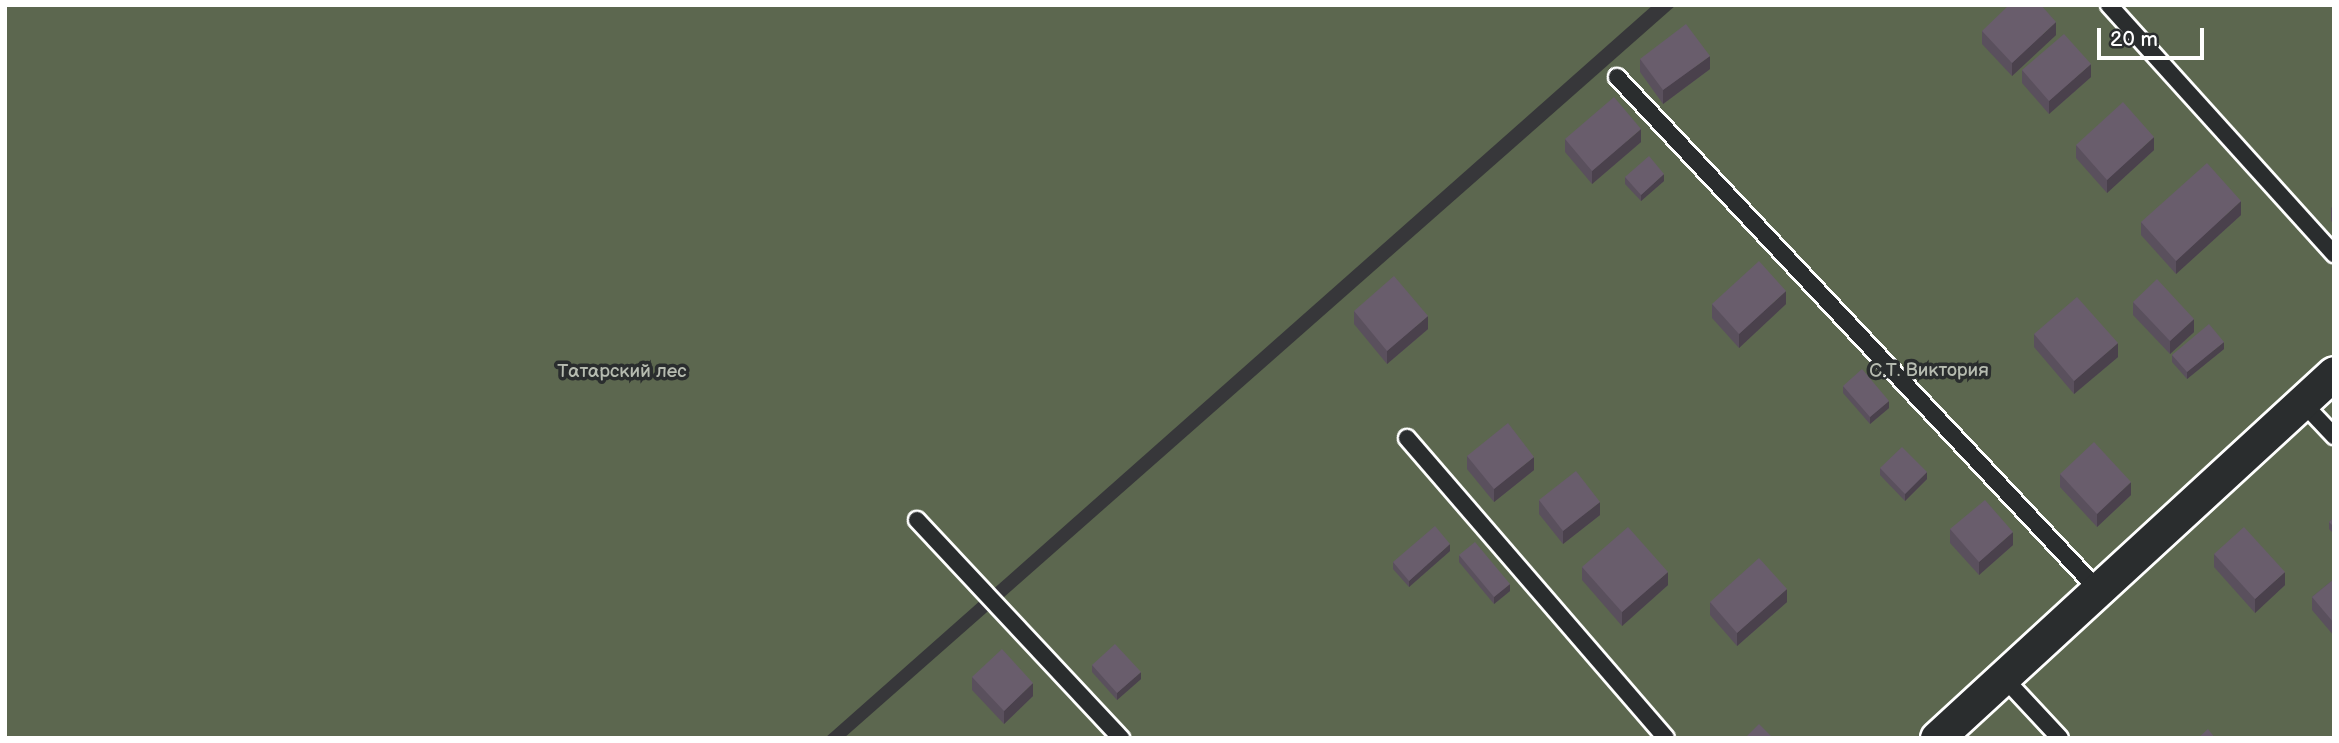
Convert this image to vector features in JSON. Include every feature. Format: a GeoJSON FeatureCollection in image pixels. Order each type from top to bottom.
{"type":"FeatureCollection","features":[{"type":"Feature","properties":{"kind":"street"},"geometry":{"type":"LineString","coordinates":[[1937,738],[2101,593],[2334,373]]}},
{"type":"Feature","properties":{"kind":"lane"},"geometry":{"type":"LineString","coordinates":[[2109,5],[2334,254]]}},
{"type":"Feature","properties":{"kind":"lane"},"geometry":{"type":"LineString","coordinates":[[1617,77],[2101,593]]}},
{"type":"Feature","properties":{"kind":"lane"},"geometry":{"type":"LineString","coordinates":[[2302,402],[2334,436]]}},
{"type":"Feature","properties":{"kind":"lane"},"geometry":{"type":"LineString","coordinates":[[1407,438],[1666,738]]}},
{"type":"Feature","properties":{"kind":"lane"},"geometry":{"type":"LineString","coordinates":[[917,520],[1121,738]]}},
{"type":"Feature","properties":{"kind":"lane"},"geometry":{"type":"LineString","coordinates":[[2004,678],[2060,738]]}},
{"type":"Feature","properties":{"kind":"green space","name":"Татарский лес"},"geometry":{"type":"Polygon","coordinates":[[[5,5],[1653,5],[825,738],[5,738],[5,5]]]}},
{"type":"Feature","properties":{"kind":"green space","name":"С.Т. Виктория"},"geometry":{"type":"Polygon","coordinates":[[[1676,5],[2334,5],[2334,738],[844,738],[1676,5]]]}},
{"type":"Feature","properties":{"kind":"building"},"geometry":{"type":"Polygon","coordinates":[[[2009,5],[2041,5],[2056,22],[2012,63],[1982,31],[2009,5]]]}},
{"type":"Feature","properties":{"kind":"building"},"geometry":{"type":"Polygon","coordinates":[[[1686,24],[1710,56],[1663,90],[1640,59],[1686,24]]]}},
{"type":"Feature","properties":{"kind":"building"},"geometry":{"type":"Polygon","coordinates":[[[2064,34],[2091,64],[2049,101],[2022,70],[2064,34]]]}},
{"type":"Feature","properties":{"kind":"building"},"geometry":{"type":"Polygon","coordinates":[[[1614,97],[1641,129],[1592,171],[1565,139],[1614,97]]]}},
{"type":"Feature","properties":{"kind":"building"},"geometry":{"type":"Polygon","coordinates":[[[2123,102],[2154,137],[2107,180],[2076,145],[2123,102]]]}},
{"type":"Feature","properties":{"kind":"building"},"geometry":{"type":"Polygon","coordinates":[[[1649,156],[1664,174],[1641,195],[1625,177],[1649,156]]]}},
{"type":"Feature","properties":{"kind":"building"},"geometry":{"type":"Polygon","coordinates":[[[2207,163],[2241,201],[2176,261],[2141,222],[2207,163]]]}},
{"type":"Feature","properties":{"kind":"building"},"geometry":{"type":"Polygon","coordinates":[[[1759,261],[1786,291],[1739,334],[1712,304],[1759,261]]]}},
{"type":"Feature","properties":{"kind":"building"},"geometry":{"type":"Polygon","coordinates":[[[1394,276],[1428,316],[1387,351],[1354,311],[1394,276]]]}},
{"type":"Feature","properties":{"kind":"building"},"geometry":{"type":"Polygon","coordinates":[[[2157,279],[2194,319],[2170,341],[2133,302],[2157,279]]]}},
{"type":"Feature","properties":{"kind":"building"},"geometry":{"type":"Polygon","coordinates":[[[2077,297],[2118,343],[2074,381],[2034,334],[2077,297]]]}},
{"type":"Feature","properties":{"kind":"building"},"geometry":{"type":"Polygon","coordinates":[[[2209,324],[2224,342],[2187,372],[2172,355],[2209,324]]]}},
{"type":"Feature","properties":{"kind":"building"},"geometry":{"type":"Polygon","coordinates":[[[1862,369],[1889,401],[1870,417],[1843,386],[1862,369]]]}},
{"type":"Feature","properties":{"kind":"building"},"geometry":{"type":"Polygon","coordinates":[[[1508,423],[1534,457],[1494,489],[1467,456],[1508,423]]]}},
{"type":"Feature","properties":{"kind":"building"},"geometry":{"type":"Polygon","coordinates":[[[2094,442],[2131,482],[2097,514],[2060,474],[2094,442]]]}},
{"type":"Feature","properties":{"kind":"building"},"geometry":{"type":"Polygon","coordinates":[[[1902,447],[1927,472],[1905,494],[1880,468],[1902,447]]]}},
{"type":"Feature","properties":{"kind":"building"},"geometry":{"type":"Polygon","coordinates":[[[1576,471],[1600,502],[1563,531],[1539,500],[1576,471]]]}},
{"type":"Feature","properties":{"kind":"building"},"geometry":{"type":"Polygon","coordinates":[[[1985,500],[2013,532],[1979,562],[1950,529],[1985,500]]]}},
{"type":"Feature","properties":{"kind":"building"},"geometry":{"type":"Polygon","coordinates":[[[1435,526],[1450,544],[1409,581],[1393,562],[1435,526]]]}},
{"type":"Feature","properties":{"kind":"building"},"geometry":{"type":"Polygon","coordinates":[[[1628,527],[1668,572],[1622,612],[1582,567],[1628,527]]]}},
{"type":"Feature","properties":{"kind":"building"},"geometry":{"type":"Polygon","coordinates":[[[2244,527],[2285,572],[2255,599],[2214,554],[2244,527]]]}},
{"type":"Feature","properties":{"kind":"building"},"geometry":{"type":"Polygon","coordinates":[[[1475,542],[1510,584],[1494,597],[1459,555],[1475,542]]]}},
{"type":"Feature","properties":{"kind":"building"},"geometry":{"type":"Polygon","coordinates":[[[1759,558],[1787,589],[1737,633],[1710,602],[1759,558]]]}},
{"type":"Feature","properties":{"kind":"building"},"geometry":{"type":"Polygon","coordinates":[[[2334,579],[2334,623],[2312,597],[2334,579]]]}},
{"type":"Feature","properties":{"kind":"building"},"geometry":{"type":"Polygon","coordinates":[[[1115,644],[1141,672],[1117,693],[1092,665],[1115,644]]]}},
{"type":"Feature","properties":{"kind":"building"},"geometry":{"type":"Polygon","coordinates":[[[1002,649],[1033,683],[1004,711],[972,677],[1002,649]]]}},
{"type":"Feature","properties":{"kind":"building"},"geometry":{"type":"Polygon","coordinates":[[[1759,724],[1773,738],[1745,738],[1759,724]]]}},
{"type":"Feature","properties":{"kind":"building"},"geometry":{"type":"Polygon","coordinates":[[[2208,729],[2215,738],[2198,738],[2208,729]]]}}]}
